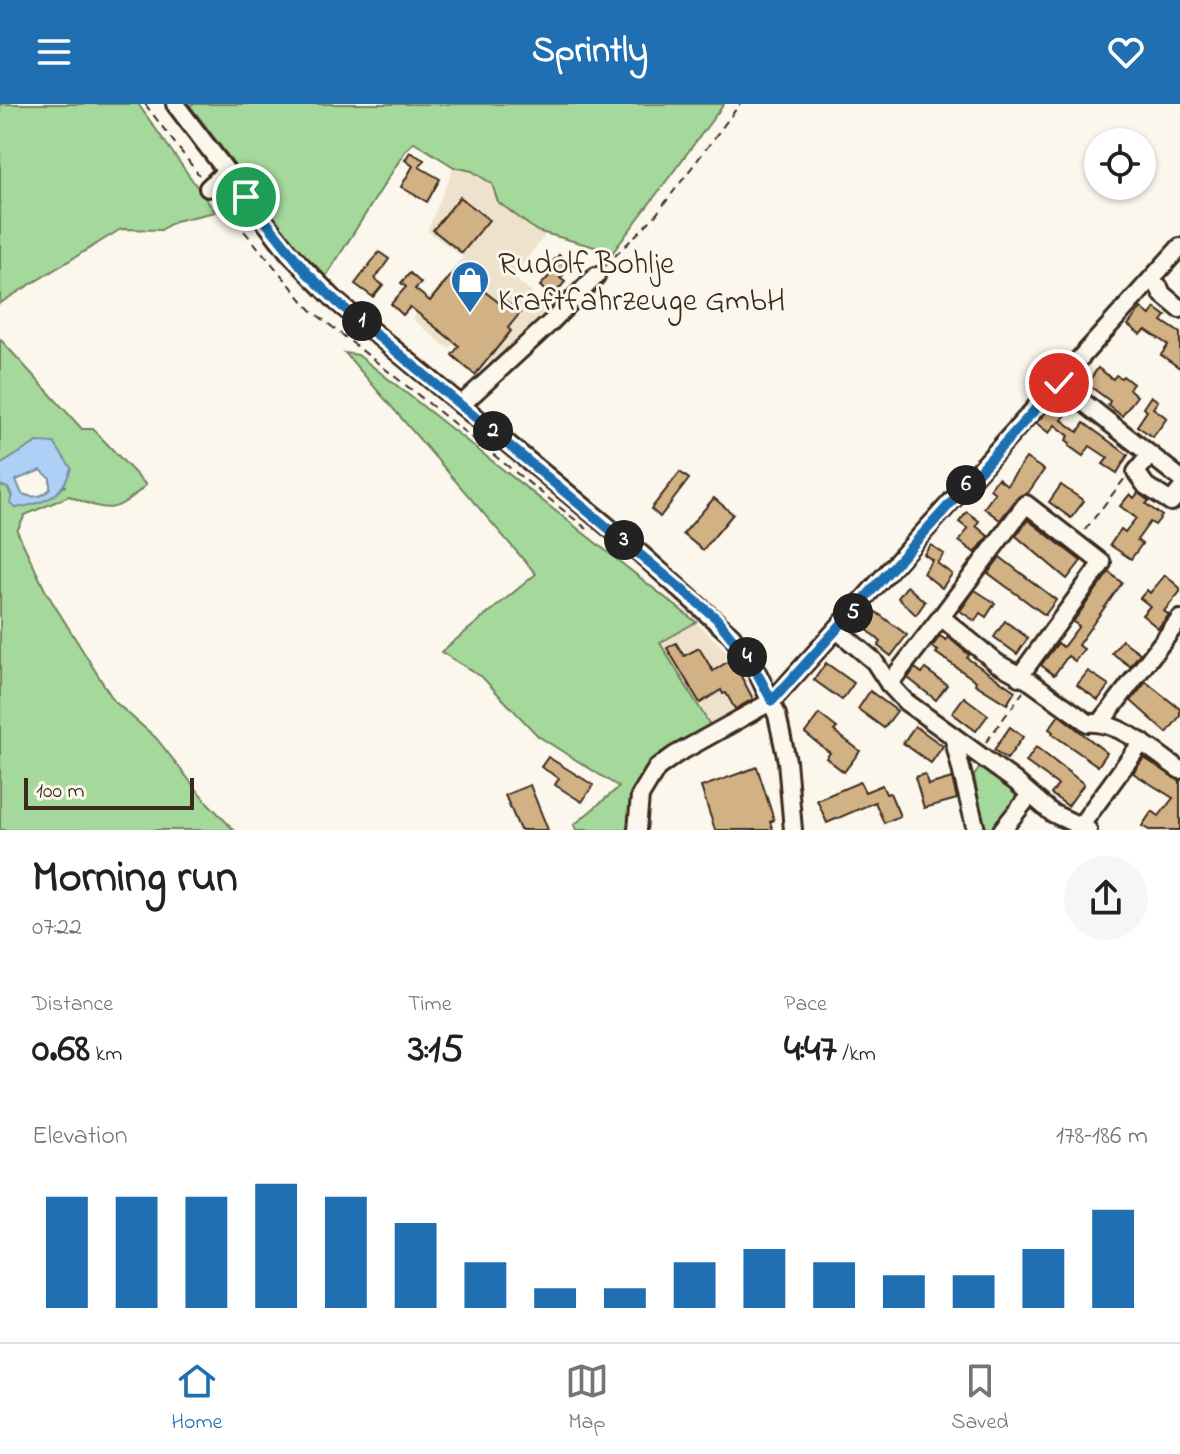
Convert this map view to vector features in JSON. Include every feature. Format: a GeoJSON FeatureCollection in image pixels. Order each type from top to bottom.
{"type":"FeatureCollection","features":[{"type":"Feature","properties":{"kind":"street"},"geometry":{"type":"LineString","coordinates":[[175,104],[307,273],[337,302],[716,618],[746,655],[772,701],[785,746],[793,830]]}},
{"type":"Feature","properties":{"kind":"street"},"geometry":{"type":"LineString","coordinates":[[208,188],[226,171]]}},
{"type":"Feature","properties":{"kind":"street"},"geometry":{"type":"LineString","coordinates":[[637,830],[640,796],[657,768],[772,701],[1180,247]]}},
{"type":"Feature","properties":{"kind":"street"},"geometry":{"type":"LineString","coordinates":[[461,405],[596,276]]}},
{"type":"Feature","properties":{"kind":"street"},"geometry":{"type":"LineString","coordinates":[[1159,287],[1162,294],[1180,309]]}},
{"type":"Feature","properties":{"kind":"street"},"geometry":{"type":"LineString","coordinates":[[1059,383],[1180,478]]}},
{"type":"Feature","properties":{"kind":"street"},"geometry":{"type":"LineString","coordinates":[[1150,455],[1136,472],[1146,486],[1171,502],[1180,491]]}},
{"type":"Feature","properties":{"kind":"street"},"geometry":{"type":"LineString","coordinates":[[889,684],[1026,504],[1102,563],[1025,679]]}},
{"type":"Feature","properties":{"kind":"street"},"geometry":{"type":"LineString","coordinates":[[941,617],[997,663],[1088,723],[1101,722],[1142,742],[1180,770]]}},
{"type":"Feature","properties":{"kind":"street"},"geometry":{"type":"LineString","coordinates":[[1101,722],[1180,619]]}},
{"type":"Feature","properties":{"kind":"street"},"geometry":{"type":"LineString","coordinates":[[837,630],[874,661],[906,702],[1015,781],[1055,823],[1084,827],[1142,742]]}},
{"type":"Feature","properties":{"kind":"street"},"geometry":{"type":"LineString","coordinates":[[953,736],[976,830]]}},
{"type":"Feature","properties":{"kind":"street"},"geometry":{"type":"LineString","coordinates":[[1002,830],[1030,795]]}},
{"type":"Feature","properties":{"kind":"path"},"geometry":{"type":"LineString","coordinates":[[596,276],[655,216],[740,104]]}},
{"type":"Feature","properties":{"kind":"path"},"geometry":{"type":"LineString","coordinates":[[1075,543],[1127,475]]}},
{"type":"Feature","properties":{"kind":"path"},"geometry":{"type":"LineString","coordinates":[[977,754],[1025,679]]}},
{"type":"Feature","properties":{"kind":"shaded area"},"geometry":{"type":"Polygon","coordinates":[[[454,167],[472,171],[492,184],[537,231],[546,234],[513,277],[555,311],[491,364],[468,346],[458,348],[454,344],[449,349],[412,319],[463,257],[427,231],[454,167]]]}},
{"type":"Feature","properties":{"kind":"shaded area"},"geometry":{"type":"Polygon","coordinates":[[[696,622],[732,656],[758,701],[736,716],[728,715],[710,725],[659,643],[696,622]]]}},
{"type":"Feature","properties":{"kind":"green space"},"geometry":{"type":"Polygon","coordinates":[[[0,104],[138,104],[215,212],[175,221],[161,230],[121,229],[0,303],[0,104]]]}},
{"type":"Feature","properties":{"kind":"green space"},"geometry":{"type":"Polygon","coordinates":[[[189,104],[724,104],[613,252],[537,231],[498,202],[492,184],[472,171],[454,167],[414,142],[325,278],[313,269],[189,104]]]}},
{"type":"Feature","properties":{"kind":"green space"},"geometry":{"type":"Polygon","coordinates":[[[0,339],[82,429],[93,429],[146,485],[126,502],[110,508],[69,496],[25,515],[17,531],[45,590],[114,701],[156,738],[205,800],[234,830],[0,830],[0,485],[8,488],[16,507],[65,486],[37,442],[0,465],[0,339]]]}},
{"type":"Feature","properties":{"kind":"green space"},"geometry":{"type":"Polygon","coordinates":[[[345,353],[358,355],[696,622],[660,643],[710,725],[680,751],[644,792],[631,811],[629,830],[576,830],[574,825],[619,787],[538,736],[482,677],[441,652],[536,574],[345,353]]]}},
{"type":"Feature","properties":{"kind":"green space"},"geometry":{"type":"Polygon","coordinates":[[[983,763],[1023,793],[996,830],[985,830],[974,776],[983,763]]]}},
{"type":"Feature","properties":{"kind":"water"},"geometry":{"type":"Polygon","coordinates":[[[37,442],[54,443],[71,468],[57,493],[36,504],[16,508],[10,503],[12,495],[8,488],[0,485],[0,465],[37,442]],[[41,470],[16,480],[22,494],[37,496],[50,489],[50,478],[41,470]]]}},
{"type":"Feature","properties":{"kind":"building"},"geometry":{"type":"Polygon","coordinates":[[[410,152],[424,160],[419,167],[440,179],[427,202],[401,187],[413,166],[405,160],[410,152]]]}},
{"type":"Feature","properties":{"kind":"building"},"geometry":{"type":"Polygon","coordinates":[[[460,197],[489,220],[462,253],[433,230],[460,197]]]}},
{"type":"Feature","properties":{"kind":"building"},"geometry":{"type":"Polygon","coordinates":[[[379,252],[389,259],[375,279],[383,285],[373,297],[355,284],[379,252]]]}},
{"type":"Feature","properties":{"kind":"building"},"geometry":{"type":"Polygon","coordinates":[[[559,255],[572,266],[560,278],[565,282],[552,297],[540,286],[551,274],[546,269],[559,255]]]}},
{"type":"Feature","properties":{"kind":"building","name":"Rudolf Bohlje Kraftfahrzeuge GmbH"},"geometry":{"type":"Polygon","coordinates":[[[456,269],[498,302],[502,298],[520,313],[508,328],[511,331],[475,375],[452,355],[459,346],[410,307],[403,315],[391,304],[406,287],[401,283],[410,273],[421,283],[415,289],[430,301],[456,269]]]}},
{"type":"Feature","properties":{"kind":"building"},"geometry":{"type":"Polygon","coordinates":[[[1141,308],[1150,315],[1155,308],[1166,316],[1162,321],[1180,333],[1180,368],[1161,355],[1168,345],[1146,330],[1140,334],[1128,325],[1141,308]]]}},
{"type":"Feature","properties":{"kind":"building"},"geometry":{"type":"Polygon","coordinates":[[[1098,368],[1113,379],[1116,375],[1123,376],[1133,384],[1129,389],[1137,396],[1122,416],[1108,405],[1110,401],[1087,384],[1098,368]]]}},
{"type":"Feature","properties":{"kind":"building"},"geometry":{"type":"Polygon","coordinates":[[[1151,396],[1158,401],[1153,408],[1167,418],[1153,437],[1137,426],[1147,411],[1143,408],[1151,396]]]}},
{"type":"Feature","properties":{"kind":"building"},"geometry":{"type":"Polygon","coordinates":[[[1056,402],[1068,412],[1062,420],[1078,432],[1084,423],[1128,455],[1117,473],[1103,464],[1108,458],[1090,446],[1083,456],[1069,446],[1066,440],[1069,436],[1055,425],[1049,433],[1036,423],[1056,402]]]}},
{"type":"Feature","properties":{"kind":"building"},"geometry":{"type":"Polygon","coordinates":[[[1026,458],[1044,470],[1028,493],[1018,497],[1000,520],[984,508],[995,493],[990,489],[998,478],[1007,485],[1026,458]]]}},
{"type":"Feature","properties":{"kind":"building"},"geometry":{"type":"Polygon","coordinates":[[[680,472],[689,479],[660,517],[651,509],[680,472]]]}},
{"type":"Feature","properties":{"kind":"building"},"geometry":{"type":"Polygon","coordinates":[[[1061,485],[1084,501],[1071,518],[1049,502],[1061,485]]]}},
{"type":"Feature","properties":{"kind":"building"},"geometry":{"type":"Polygon","coordinates":[[[1138,493],[1149,501],[1146,504],[1162,516],[1155,525],[1150,522],[1137,540],[1142,544],[1131,559],[1110,545],[1121,529],[1125,532],[1136,518],[1120,506],[1130,494],[1134,498],[1138,493]]]}},
{"type":"Feature","properties":{"kind":"building"},"geometry":{"type":"Polygon","coordinates":[[[714,498],[733,514],[703,550],[683,534],[714,498]]]}},
{"type":"Feature","properties":{"kind":"building"},"geometry":{"type":"Polygon","coordinates":[[[967,512],[979,521],[976,526],[988,536],[975,553],[959,541],[968,529],[959,522],[967,512]]]}},
{"type":"Feature","properties":{"kind":"building"},"geometry":{"type":"Polygon","coordinates":[[[1028,520],[1081,561],[1067,579],[1016,536],[1028,520]]]}},
{"type":"Feature","properties":{"kind":"building"},"geometry":{"type":"Polygon","coordinates":[[[931,545],[944,554],[937,563],[952,574],[942,588],[923,573],[932,560],[924,554],[931,545]]]}},
{"type":"Feature","properties":{"kind":"building"},"geometry":{"type":"Polygon","coordinates":[[[1000,557],[1056,600],[1045,615],[988,573],[1000,557]]]}},
{"type":"Feature","properties":{"kind":"building"},"geometry":{"type":"Polygon","coordinates":[[[1109,572],[1122,583],[1078,645],[1084,649],[1075,661],[1068,656],[1054,675],[1041,665],[1058,643],[1063,647],[1079,626],[1073,622],[1109,572]]]}},
{"type":"Feature","properties":{"kind":"building"},"geometry":{"type":"Polygon","coordinates":[[[1165,575],[1180,588],[1180,592],[1164,611],[1169,615],[1158,628],[1142,615],[1150,606],[1140,598],[1147,590],[1150,593],[1165,575]]]}},
{"type":"Feature","properties":{"kind":"building"},"geometry":{"type":"Polygon","coordinates":[[[907,586],[925,602],[916,615],[898,598],[907,586]]]}},
{"type":"Feature","properties":{"kind":"building"},"geometry":{"type":"Polygon","coordinates":[[[975,590],[995,603],[986,617],[980,613],[975,621],[960,611],[975,590]]]}},
{"type":"Feature","properties":{"kind":"building"},"geometry":{"type":"Polygon","coordinates":[[[876,612],[907,635],[891,656],[878,646],[881,642],[864,627],[876,612]]]}},
{"type":"Feature","properties":{"kind":"building"},"geometry":{"type":"Polygon","coordinates":[[[1005,621],[1028,638],[1017,654],[994,637],[1005,621]]]}},
{"type":"Feature","properties":{"kind":"building"},"geometry":{"type":"Polygon","coordinates":[[[940,636],[946,640],[948,637],[969,655],[967,658],[1015,691],[1007,704],[975,684],[976,681],[936,653],[938,651],[932,647],[940,636]]]}},
{"type":"Feature","properties":{"kind":"building"},"geometry":{"type":"Polygon","coordinates":[[[1122,640],[1140,653],[1130,666],[1112,653],[1122,640]]]}},
{"type":"Feature","properties":{"kind":"building"},"geometry":{"type":"Polygon","coordinates":[[[676,643],[684,656],[699,648],[713,671],[732,659],[753,699],[735,709],[721,690],[700,703],[667,648],[676,643]]]}},
{"type":"Feature","properties":{"kind":"building"},"geometry":{"type":"Polygon","coordinates":[[[826,663],[854,683],[842,700],[814,680],[826,663]]]}},
{"type":"Feature","properties":{"kind":"building"},"geometry":{"type":"Polygon","coordinates":[[[915,668],[922,673],[925,669],[947,685],[936,700],[908,678],[915,668]]]}},
{"type":"Feature","properties":{"kind":"building"},"geometry":{"type":"Polygon","coordinates":[[[1088,671],[1109,685],[1098,700],[1077,685],[1088,671]]]}},
{"type":"Feature","properties":{"kind":"building"},"geometry":{"type":"Polygon","coordinates":[[[1146,682],[1180,709],[1180,716],[1167,733],[1131,701],[1146,682]]]}},
{"type":"Feature","properties":{"kind":"building"},"geometry":{"type":"Polygon","coordinates":[[[870,691],[897,711],[884,728],[858,709],[870,691]]]}},
{"type":"Feature","properties":{"kind":"building"},"geometry":{"type":"Polygon","coordinates":[[[964,697],[988,715],[976,731],[952,713],[964,697]]]}},
{"type":"Feature","properties":{"kind":"building"},"geometry":{"type":"Polygon","coordinates":[[[819,714],[837,728],[834,731],[860,751],[844,772],[826,758],[830,753],[805,733],[819,714]]]}},
{"type":"Feature","properties":{"kind":"building"},"geometry":{"type":"Polygon","coordinates":[[[1059,715],[1107,753],[1098,766],[1052,734],[1049,729],[1059,715]]]}},
{"type":"Feature","properties":{"kind":"building"},"geometry":{"type":"Polygon","coordinates":[[[915,726],[943,746],[931,763],[903,743],[915,726]]]}},
{"type":"Feature","properties":{"kind":"building"},"geometry":{"type":"Polygon","coordinates":[[[1010,727],[1023,737],[1007,759],[994,750],[1010,727]]]}},
{"type":"Feature","properties":{"kind":"building"},"geometry":{"type":"Polygon","coordinates":[[[1036,747],[1084,784],[1068,806],[1051,794],[1058,785],[1026,762],[1036,747]]]}},
{"type":"Feature","properties":{"kind":"building"},"geometry":{"type":"Polygon","coordinates":[[[548,757],[593,785],[582,802],[555,785],[559,778],[541,767],[548,757]]]}},
{"type":"Feature","properties":{"kind":"building"},"geometry":{"type":"Polygon","coordinates":[[[1144,758],[1180,781],[1180,830],[1149,830],[1142,826],[1152,811],[1159,816],[1173,798],[1133,773],[1144,758]]]}},
{"type":"Feature","properties":{"kind":"building"},"geometry":{"type":"Polygon","coordinates":[[[757,767],[774,820],[770,822],[773,830],[715,830],[701,787],[757,767]]]}},
{"type":"Feature","properties":{"kind":"building"},"geometry":{"type":"Polygon","coordinates":[[[925,774],[928,785],[952,778],[957,799],[924,808],[915,777],[925,774]]]}},
{"type":"Feature","properties":{"kind":"building"},"geometry":{"type":"Polygon","coordinates":[[[860,782],[865,792],[882,785],[886,794],[890,793],[900,816],[884,823],[875,802],[827,823],[817,800],[860,782]]]}},
{"type":"Feature","properties":{"kind":"building"},"geometry":{"type":"Polygon","coordinates":[[[530,785],[548,830],[520,830],[505,795],[530,785]]]}},
{"type":"Feature","properties":{"kind":"place","name":"Rudolf Bohlje Kraftfahrzeuge GmbH"},"geometry":{"type":"Point","coordinates":[470,314]}},
{"type":"Feature","properties":{"kind":"route"},"geometry":{"type":"LineString","coordinates":[[246,197],[289,253],[337,302],[716,618],[751,662],[772,701],[1059,383]]}}]}
